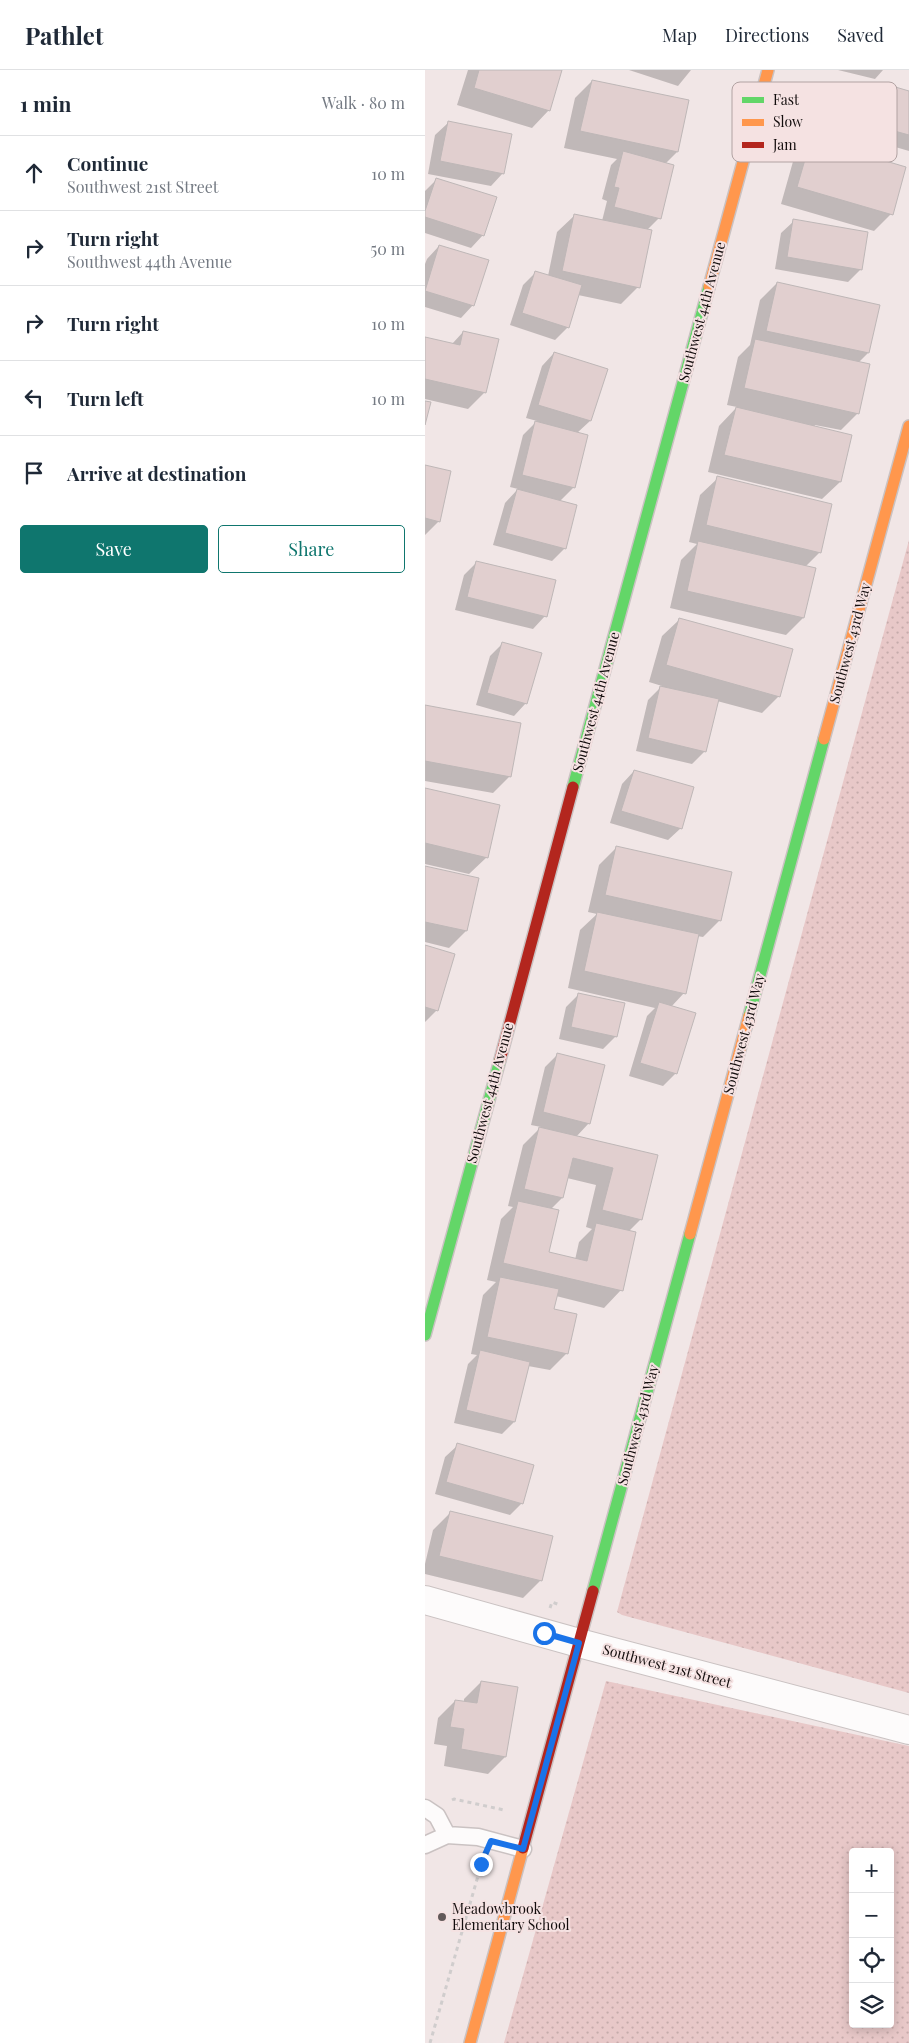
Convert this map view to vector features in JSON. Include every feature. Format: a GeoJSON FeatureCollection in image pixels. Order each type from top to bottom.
{"type":"FeatureCollection","features":[{"type":"Feature","properties":{"kind":"street","name":"Southwest 44th Avenue"},"geometry":{"type":"LineString","coordinates":[[425,1335],[743,162]]}},
{"type":"Feature","properties":{"kind":"street","name":"Southwest 43rd Way"},"geometry":{"type":"LineString","coordinates":[[579,1643],[909,426]]}},
{"type":"Feature","properties":{"kind":"street","name":"Southwest 21st Street"},"geometry":{"type":"LineString","coordinates":[[425,1600],[579,1643],[909,1730]]}},
{"type":"Feature","properties":{"kind":"street"},"geometry":{"type":"LineString","coordinates":[[470,2043],[579,1643]]}},
{"type":"Feature","properties":{"kind":"lane"},"geometry":{"type":"LineString","coordinates":[[427,1810],[437,1816],[447,1836]]}},
{"type":"Feature","properties":{"kind":"lane"},"geometry":{"type":"LineString","coordinates":[[425,1845],[447,1836],[478,1837],[523,1849]]}},
{"type":"Feature","properties":{"kind":"path"},"geometry":{"type":"LineString","coordinates":[[427,1810],[454,1799],[505,1810]]}},
{"type":"Feature","properties":{"kind":"path"},"geometry":{"type":"LineString","coordinates":[[430,2043],[481,1864],[508,1804]]}},
{"type":"Feature","properties":{"kind":"shaded area"},"geometry":{"type":"Polygon","coordinates":[[[909,540],[909,1693],[622,1615],[617,1612],[909,540]]]}},
{"type":"Feature","properties":{"kind":"shaded area"},"geometry":{"type":"Polygon","coordinates":[[[606,1681],[909,1746],[909,2043],[504,2043],[606,1681]]]}},
{"type":"Feature","properties":{"kind":"building"},"geometry":{"type":"Polygon","coordinates":[[[479,70],[562,70],[550,111],[474,88],[479,70]]]}},
{"type":"Feature","properties":{"kind":"building"},"geometry":{"type":"Polygon","coordinates":[[[592,80],[689,100],[678,152],[580,131],[592,80]]]}},
{"type":"Feature","properties":{"kind":"building"},"geometry":{"type":"Polygon","coordinates":[[[897,87],[909,91],[909,135],[897,132],[897,87]]]}},
{"type":"Feature","properties":{"kind":"building"},"geometry":{"type":"Polygon","coordinates":[[[448,121],[512,134],[504,174],[440,161],[448,121]]]}},
{"type":"Feature","properties":{"kind":"building"},"geometry":{"type":"Polygon","coordinates":[[[623,151],[674,165],[661,219],[614,207],[619,188],[614,187],[623,151]]]}},
{"type":"Feature","properties":{"kind":"building"},"geometry":{"type":"Polygon","coordinates":[[[804,162],[889,162],[906,167],[893,215],[797,187],[804,162]]]}},
{"type":"Feature","properties":{"kind":"building"},"geometry":{"type":"Polygon","coordinates":[[[436,178],[497,197],[484,236],[425,217],[425,211],[436,178]]]}},
{"type":"Feature","properties":{"kind":"building"},"geometry":{"type":"Polygon","coordinates":[[[574,214],[652,230],[640,288],[562,271],[574,214]]]}},
{"type":"Feature","properties":{"kind":"building"},"geometry":{"type":"Polygon","coordinates":[[[793,219],[868,232],[862,270],[787,257],[793,219]]]}},
{"type":"Feature","properties":{"kind":"building"},"geometry":{"type":"Polygon","coordinates":[[[439,245],[489,260],[474,306],[425,291],[439,245]]]}},
{"type":"Feature","properties":{"kind":"building"},"geometry":{"type":"Polygon","coordinates":[[[535,271],[582,285],[569,328],[522,313],[535,271]]]}},
{"type":"Feature","properties":{"kind":"building"},"geometry":{"type":"Polygon","coordinates":[[[777,282],[880,305],[869,353],[766,331],[777,282]]]}},
{"type":"Feature","properties":{"kind":"building"},"geometry":{"type":"Polygon","coordinates":[[[463,331],[499,339],[486,393],[425,379],[425,337],[460,345],[463,331]]]}},
{"type":"Feature","properties":{"kind":"building"},"geometry":{"type":"Polygon","coordinates":[[[755,339],[870,364],[859,414],[744,388],[755,339]]]}},
{"type":"Feature","properties":{"kind":"building"},"geometry":{"type":"Polygon","coordinates":[[[554,352],[608,369],[591,421],[538,405],[554,352]]]}},
{"type":"Feature","properties":{"kind":"building"},"geometry":{"type":"Polygon","coordinates":[[[425,401],[431,402],[425,425],[425,401]]]}},
{"type":"Feature","properties":{"kind":"building"},"geometry":{"type":"Polygon","coordinates":[[[736,407],[852,435],[841,482],[724,455],[736,407]]]}},
{"type":"Feature","properties":{"kind":"building"},"geometry":{"type":"Polygon","coordinates":[[[535,421],[588,435],[575,488],[522,475],[535,421]]]}},
{"type":"Feature","properties":{"kind":"building"},"geometry":{"type":"Polygon","coordinates":[[[425,465],[451,471],[440,522],[425,518],[425,465]]]}},
{"type":"Feature","properties":{"kind":"building"},"geometry":{"type":"Polygon","coordinates":[[[717,476],[832,504],[821,553],[706,525],[717,476]]]}},
{"type":"Feature","properties":{"kind":"building"},"geometry":{"type":"Polygon","coordinates":[[[517,489],[577,505],[566,549],[505,533],[517,489]]]}},
{"type":"Feature","properties":{"kind":"building"},"geometry":{"type":"Polygon","coordinates":[[[698,541],[816,568],[804,618],[687,591],[698,541]]]}},
{"type":"Feature","properties":{"kind":"building"},"geometry":{"type":"Polygon","coordinates":[[[476,561],[556,580],[547,617],[467,597],[476,561]]]}},
{"type":"Feature","properties":{"kind":"building"},"geometry":{"type":"Polygon","coordinates":[[[679,618],[793,649],[780,697],[666,665],[679,618]]]}},
{"type":"Feature","properties":{"kind":"building"},"geometry":{"type":"Polygon","coordinates":[[[502,642],[542,653],[527,704],[487,693],[502,642]]]}},
{"type":"Feature","properties":{"kind":"building"},"geometry":{"type":"Polygon","coordinates":[[[660,686],[719,699],[706,752],[648,738],[660,686]]]}},
{"type":"Feature","properties":{"kind":"building"},"geometry":{"type":"Polygon","coordinates":[[[425,705],[521,723],[511,777],[425,761],[425,705]]]}},
{"type":"Feature","properties":{"kind":"building"},"geometry":{"type":"Polygon","coordinates":[[[634,770],[694,787],[682,829],[621,811],[634,770]]]}},
{"type":"Feature","properties":{"kind":"building"},"geometry":{"type":"Polygon","coordinates":[[[425,788],[500,805],[488,858],[425,843],[425,788]]]}},
{"type":"Feature","properties":{"kind":"building"},"geometry":{"type":"Polygon","coordinates":[[[616,846],[732,872],[721,921],[605,895],[616,846]]]}},
{"type":"Feature","properties":{"kind":"building"},"geometry":{"type":"Polygon","coordinates":[[[425,866],[479,878],[467,931],[425,922],[425,866]]]}},
{"type":"Feature","properties":{"kind":"building"},"geometry":{"type":"Polygon","coordinates":[[[597,912],[699,934],[686,994],[584,971],[597,912]]]}},
{"type":"Feature","properties":{"kind":"building"},"geometry":{"type":"Polygon","coordinates":[[[425,945],[455,954],[438,1011],[425,1007],[425,945]]]}},
{"type":"Feature","properties":{"kind":"building"},"geometry":{"type":"Polygon","coordinates":[[[578,993],[625,1003],[617,1037],[571,1027],[578,993]]]}},
{"type":"Feature","properties":{"kind":"building"},"geometry":{"type":"Polygon","coordinates":[[[659,1002],[696,1013],[677,1074],[640,1063],[659,1002]]]}},
{"type":"Feature","properties":{"kind":"building"},"geometry":{"type":"Polygon","coordinates":[[[557,1053],[605,1065],[590,1124],[543,1112],[557,1053]]]}},
{"type":"Feature","properties":{"kind":"building"},"geometry":{"type":"Polygon","coordinates":[[[539,1127],[658,1155],[642,1220],[602,1210],[613,1168],[573,1158],[563,1198],[524,1189],[539,1127]]]}},
{"type":"Feature","properties":{"kind":"building"},"geometry":{"type":"Polygon","coordinates":[[[518,1201],[559,1210],[549,1252],[587,1261],[596,1223],[636,1232],[623,1291],[503,1263],[518,1201]]]}},
{"type":"Feature","properties":{"kind":"building"},"geometry":{"type":"Polygon","coordinates":[[[500,1277],[559,1289],[554,1309],[577,1314],[568,1354],[487,1337],[500,1277]]]}},
{"type":"Feature","properties":{"kind":"building"},"geometry":{"type":"Polygon","coordinates":[[[480,1350],[530,1362],[515,1422],[466,1410],[480,1350]]]}},
{"type":"Feature","properties":{"kind":"building"},"geometry":{"type":"Polygon","coordinates":[[[457,1443],[534,1465],[523,1504],[446,1482],[457,1443]]]}},
{"type":"Feature","properties":{"kind":"building"},"geometry":{"type":"Polygon","coordinates":[[[450,1511],[553,1536],[542,1581],[439,1556],[450,1511]]]}},
{"type":"Feature","properties":{"kind":"building"},"geometry":{"type":"Polygon","coordinates":[[[481,1681],[518,1687],[506,1757],[461,1749],[464,1729],[450,1727],[455,1700],[477,1703],[481,1681]]]}},
{"type":"Feature","properties":{"kind":"traffic: fast"},"geometry":{"type":"LineString","coordinates":[[573,787],[709,287]]}},
{"type":"Feature","properties":{"kind":"traffic: fast"},"geometry":{"type":"LineString","coordinates":[[749,1016],[824,739]]}},
{"type":"Feature","properties":{"kind":"traffic: fast"},"geometry":{"type":"LineString","coordinates":[[425,1335],[500,1060]]}},
{"type":"Feature","properties":{"kind":"traffic: fast"},"geometry":{"type":"LineString","coordinates":[[593,1591],[690,1234]]}},
{"type":"Feature","properties":{"kind":"traffic: slow"},"geometry":{"type":"LineString","coordinates":[[765,82],[768,70]]}},
{"type":"Feature","properties":{"kind":"traffic: slow"},"geometry":{"type":"LineString","coordinates":[[709,287],[743,162]]}},
{"type":"Feature","properties":{"kind":"traffic: slow"},"geometry":{"type":"LineString","coordinates":[[824,739],[909,426]]}},
{"type":"Feature","properties":{"kind":"traffic: slow"},"geometry":{"type":"LineString","coordinates":[[690,1234],[749,1016]]}},
{"type":"Feature","properties":{"kind":"traffic: slow"},"geometry":{"type":"LineString","coordinates":[[470,2043],[523,1848]]}},
{"type":"Feature","properties":{"kind":"traffic: jam"},"geometry":{"type":"LineString","coordinates":[[500,1060],[573,787]]}},
{"type":"Feature","properties":{"kind":"traffic: jam"},"geometry":{"type":"LineString","coordinates":[[523,1848],[593,1591]]}},
{"type":"Feature","properties":{"kind":"place","name":"Meadowbrook Elementary School"},"geometry":{"type":"Point","coordinates":[442,1917]}},
{"type":"Feature","properties":{"kind":"route"},"geometry":{"type":"LineString","coordinates":[[481,1864],[491,1841],[523,1849],[579,1643],[544,1633]]}}]}
